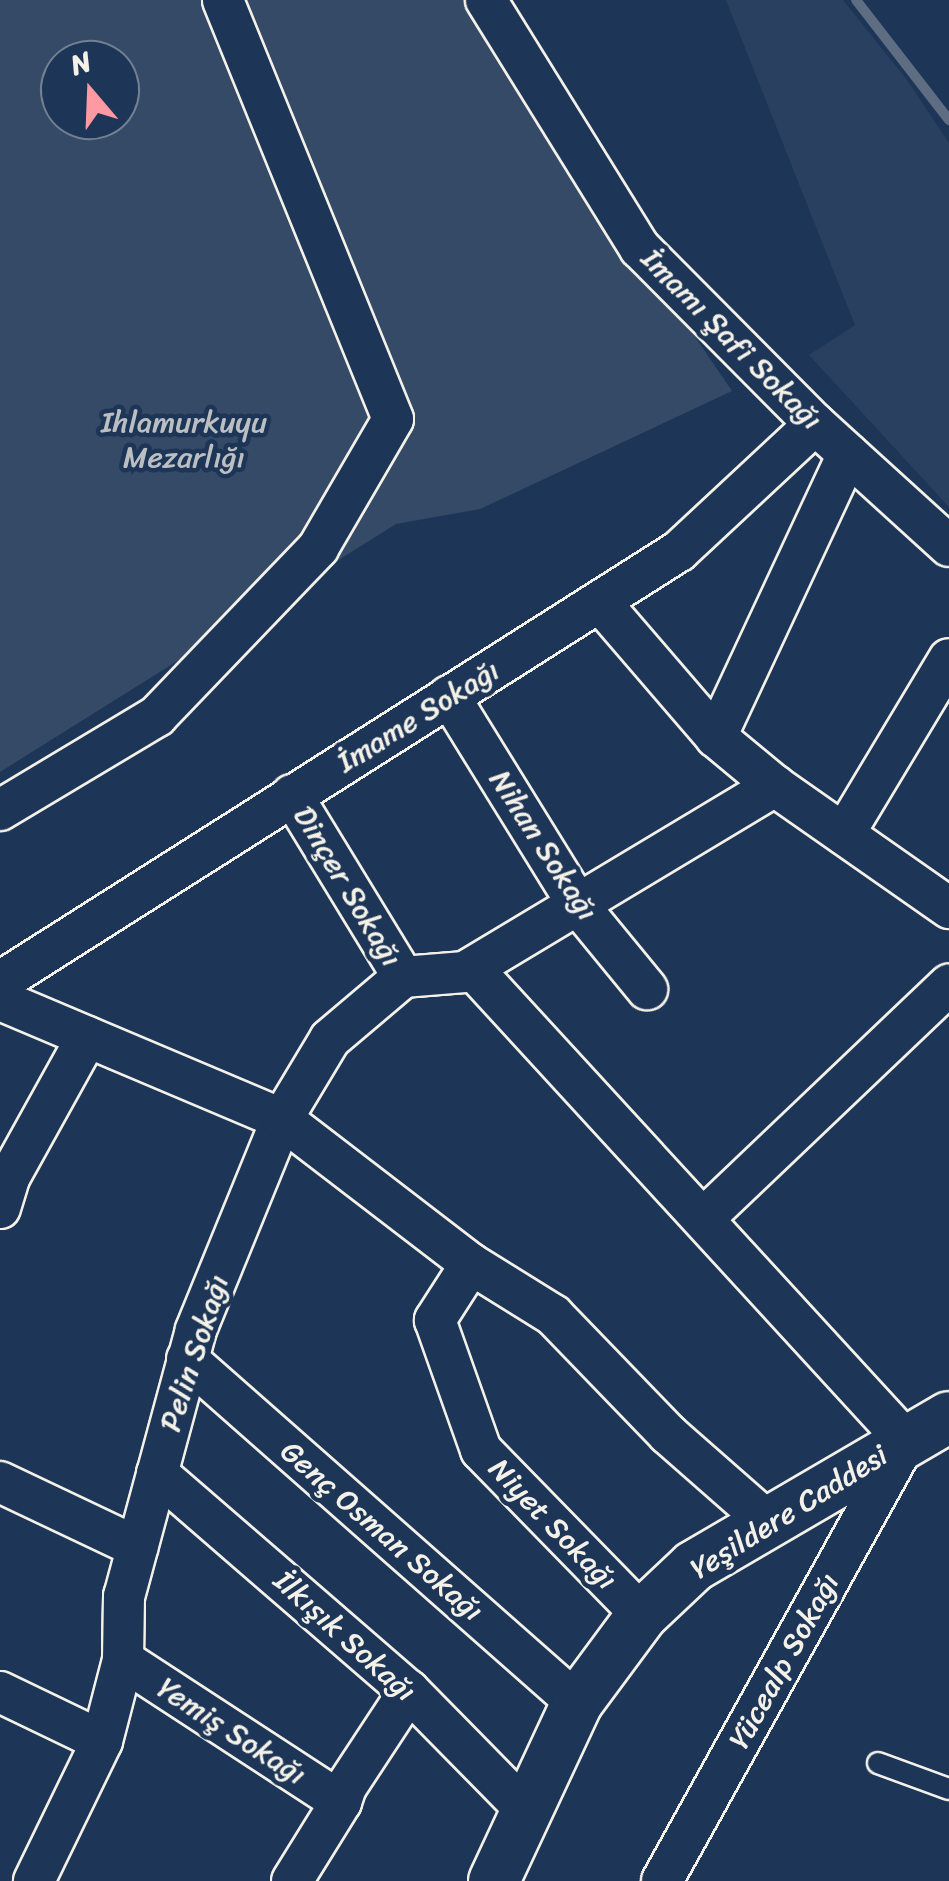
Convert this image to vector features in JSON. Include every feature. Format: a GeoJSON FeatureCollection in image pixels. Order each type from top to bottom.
{"type":"FeatureCollection","features":[{"type":"Feature","properties":{"kind":"street"},"geometry":{"type":"LineString","coordinates":[[0,810],[158,716],[318,548],[392,418],[223,0]]}},
{"type":"Feature","properties":{"kind":"street","name":"İmamı Şafi Sokağı"},"geometry":{"type":"LineString","coordinates":[[486,0],[640,248],[815,424],[949,546]]}},
{"type":"Feature","properties":{"kind":"street","name":"İmame Sokağı"},"geometry":{"type":"LineString","coordinates":[[0,982],[679,551],[815,424]]}},
{"type":"Feature","properties":{"kind":"street"},"geometry":{"type":"LineString","coordinates":[[716,737],[848,454]]}},
{"type":"Feature","properties":{"kind":"street"},"geometry":{"type":"LineString","coordinates":[[600,602],[716,737],[775,786],[949,908]]}},
{"type":"Feature","properties":{"kind":"street"},"geometry":{"type":"LineString","coordinates":[[844,834],[949,659]]}},
{"type":"Feature","properties":{"kind":"street","name":"Nihan Sokağı"},"geometry":{"type":"LineString","coordinates":[[449,696],[578,904],[647,988]]}},
{"type":"Feature","properties":{"kind":"street"},"geometry":{"type":"LineString","coordinates":[[403,978],[472,968],[775,786]]}},
{"type":"Feature","properties":{"kind":"street","name":"Dinçer Sokağı"},"geometry":{"type":"LineString","coordinates":[[292,795],[403,978]]}},
{"type":"Feature","properties":{"kind":"street"},"geometry":{"type":"LineString","coordinates":[[472,968],[906,1441]]}},
{"type":"Feature","properties":{"kind":"street","name":"Pelin Sokağı"},"geometry":{"type":"LineString","coordinates":[[34,1881],[102,1741],[123,1660],[124,1596],[187,1360],[282,1119],[330,1039],[403,978]]}},
{"type":"Feature","properties":{"kind":"street"},"geometry":{"type":"LineString","coordinates":[[703,1219],[949,984]]}},
{"type":"Feature","properties":{"kind":"street"},"geometry":{"type":"LineString","coordinates":[[0,1000],[282,1119],[471,1264],[553,1315],[668,1434],[768,1521]]}},
{"type":"Feature","properties":{"kind":"street"},"geometry":{"type":"LineString","coordinates":[[0,1208],[10,1176],[87,1036]]}},
{"type":"Feature","properties":{"kind":"street","name":"Niyet Sokağı"},"geometry":{"type":"LineString","coordinates":[[471,1264],[435,1320],[481,1450],[642,1616]]}},
{"type":"Feature","properties":{"kind":"street","name":"Genç Osman Sokağı"},"geometry":{"type":"LineString","coordinates":[[187,1360],[578,1702]]}},
{"type":"Feature","properties":{"kind":"street","name":"Yeşildere Caddesi"},"geometry":{"type":"LineString","coordinates":[[494,1881],[524,1808],[578,1702],[642,1616],[694,1566],[949,1417]]}},
{"type":"Feature","properties":{"kind":"street","name":"Yücealp Sokağı"},"geometry":{"type":"LineString","coordinates":[[662,1881],[906,1441]]}},
{"type":"Feature","properties":{"kind":"street","name":"İlkışık Sokağı"},"geometry":{"type":"LineString","coordinates":[[157,1473],[409,1691],[524,1808]]}},
{"type":"Feature","properties":{"kind":"street"},"geometry":{"type":"LineString","coordinates":[[0,1482],[137,1548]]}},
{"type":"Feature","properties":{"kind":"street","name":"Yemiş Sokağı"},"geometry":{"type":"LineString","coordinates":[[123,1660],[342,1802]]}},
{"type":"Feature","properties":{"kind":"street"},"geometry":{"type":"LineString","coordinates":[[292,1881],[342,1802],[346,1787],[409,1691]]}},
{"type":"Feature","properties":{"kind":"street"},"geometry":{"type":"LineString","coordinates":[[0,1692],[102,1741]]}},
{"type":"Feature","properties":{"kind":"lane"},"geometry":{"type":"LineString","coordinates":[[878,1764],[949,1789]]}},
{"type":"Feature","properties":{"kind":"shaded area"},"geometry":{"type":"Polygon","coordinates":[[[726,0],[843,0],[907,80],[949,143],[949,507],[809,355],[855,325],[726,0]]]}},
{"type":"Feature","properties":{"kind":"green space","name":"Ihlamurkuyu Mezarlığı"},"geometry":{"type":"Polygon","coordinates":[[[0,0],[489,0],[541,110],[732,391],[480,509],[396,524],[0,772],[0,0]]]}},
{"type":"Feature","properties":{"kind":"waterway"},"geometry":{"type":"LineString","coordinates":[[856,0],[949,120]]}}]}
